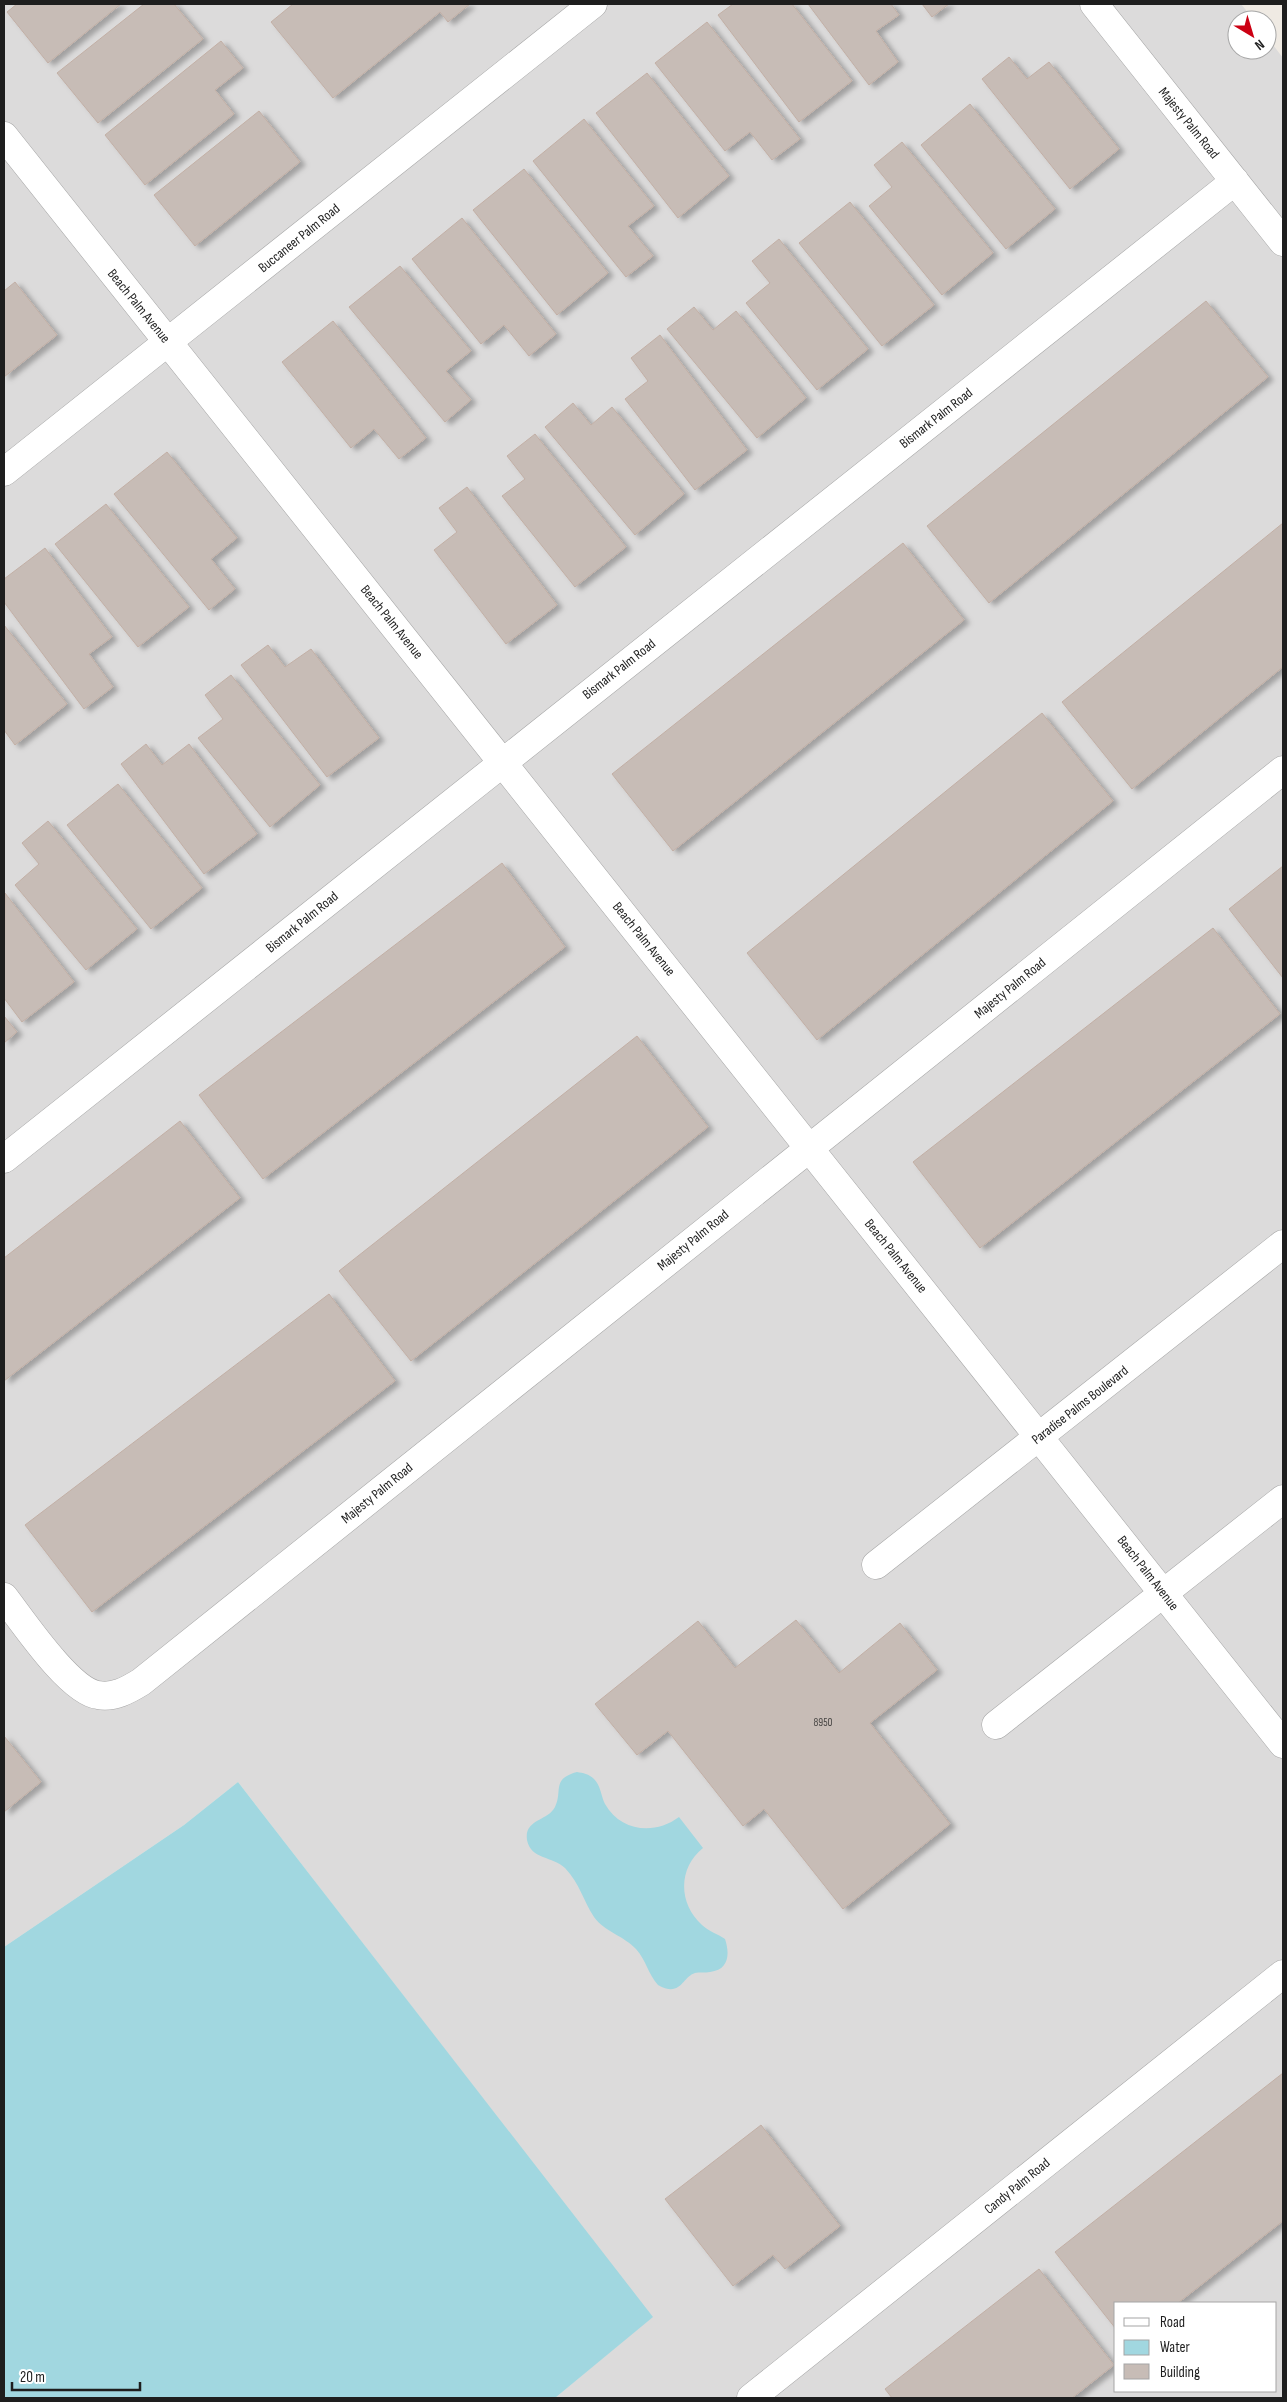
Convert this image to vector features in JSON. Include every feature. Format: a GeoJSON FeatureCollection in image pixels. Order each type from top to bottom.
{"type":"FeatureCollection","features":[{"type":"Feature","properties":{"kind":"street","name":"Buccaneer Palm Road"},"geometry":{"type":"LineString","coordinates":[[4,472],[593,4]]}},
{"type":"Feature","properties":{"kind":"street","name":"Majesty Palm Road"},"geometry":{"type":"LineString","coordinates":[[1094,4],[1283,242]]}},
{"type":"Feature","properties":{"kind":"street","name":"Beach Palm Avenue"},"geometry":{"type":"LineString","coordinates":[[4,136],[1040,1436],[1283,1744]]}},
{"type":"Feature","properties":{"kind":"street","name":"Bismark Palm Road"},"geometry":{"type":"LineString","coordinates":[[4,1159],[1235,181]]}},
{"type":"Feature","properties":{"kind":"street","name":"Majesty Palm Road"},"geometry":{"type":"LineString","coordinates":[[4,1597],[62,1670],[86,1691],[98,1695],[113,1695],[128,1690],[141,1682],[1283,770]]}},
{"type":"Feature","properties":{"kind":"street","name":"Paradise Palms Boulevard"},"geometry":{"type":"LineString","coordinates":[[876,1565],[1283,1244]]}},
{"type":"Feature","properties":{"kind":"street"},"geometry":{"type":"LineString","coordinates":[[996,1725],[1283,1499]]}},
{"type":"Feature","properties":{"kind":"street","name":"Candy Palm Road"},"geometry":{"type":"LineString","coordinates":[[750,2398],[1283,1974]]}},
{"type":"Feature","properties":{"kind":"shaded area"},"geometry":{"type":"Polygon","coordinates":[[[4,4],[1241,4],[1246,10],[1227,10],[1227,60],[1277,60],[1277,50],[1283,58],[1283,2396],[1280,2398],[555,2398],[652,2317],[238,1782],[184,1825],[4,1947],[4,4]]]}},
{"type":"Feature","properties":{"kind":"water"},"geometry":{"type":"Polygon","coordinates":[[[577,1772],[584,1773],[594,1779],[600,1788],[605,1804],[620,1820],[639,1828],[649,1828],[670,1823],[679,1817],[703,1848],[689,1865],[685,1875],[685,1896],[694,1916],[702,1925],[725,1939],[727,1956],[721,1968],[716,1971],[695,1973],[676,1988],[666,1988],[658,1985],[636,1949],[598,1922],[594,1917],[574,1880],[565,1868],[533,1851],[529,1846],[527,1833],[529,1828],[552,1812],[557,1801],[561,1782],[564,1778],[577,1772]]]}},
{"type":"Feature","properties":{"kind":"water"},"geometry":{"type":"Polygon","coordinates":[[[238,1782],[653,2317],[555,2398],[4,2398],[4,1947],[184,1825],[238,1782]]]}},
{"type":"Feature","properties":{"kind":"building"},"geometry":{"type":"Polygon","coordinates":[[[17,4],[121,4],[48,63],[7,12],[17,4]]]}},
{"type":"Feature","properties":{"kind":"building"},"geometry":{"type":"Polygon","coordinates":[[[144,4],[174,4],[203,39],[98,123],[57,73],[144,4]]]}},
{"type":"Feature","properties":{"kind":"building"},"geometry":{"type":"Polygon","coordinates":[[[293,4],[470,4],[448,22],[440,12],[333,98],[271,22],[293,4]]]}},
{"type":"Feature","properties":{"kind":"building"},"geometry":{"type":"Polygon","coordinates":[[[733,4],[792,4],[852,81],[799,122],[718,15],[733,4]]]}},
{"type":"Feature","properties":{"kind":"building"},"geometry":{"type":"Polygon","coordinates":[[[808,4],[891,4],[899,15],[876,31],[898,62],[869,85],[808,4]]]}},
{"type":"Feature","properties":{"kind":"building"},"geometry":{"type":"Polygon","coordinates":[[[922,4],[949,4],[932,17],[922,4]]]}},
{"type":"Feature","properties":{"kind":"building"},"geometry":{"type":"Polygon","coordinates":[[[707,22],[800,139],[772,160],[750,132],[725,151],[655,63],[707,22]]]}},
{"type":"Feature","properties":{"kind":"building"},"geometry":{"type":"Polygon","coordinates":[[[221,41],[243,68],[215,90],[234,114],[145,185],[105,135],[221,41]]]}},
{"type":"Feature","properties":{"kind":"building"},"geometry":{"type":"Polygon","coordinates":[[[1009,57],[1027,79],[1049,62],[1119,149],[1070,189],[982,79],[1009,57]]]}},
{"type":"Feature","properties":{"kind":"building"},"geometry":{"type":"Polygon","coordinates":[[[647,73],[729,176],[678,218],[596,113],[647,73]]]}},
{"type":"Feature","properties":{"kind":"building"},"geometry":{"type":"Polygon","coordinates":[[[970,104],[1055,209],[1006,249],[921,145],[970,104]]]}},
{"type":"Feature","properties":{"kind":"building"},"geometry":{"type":"Polygon","coordinates":[[[259,111],[300,162],[195,246],[154,195],[259,111]]]}},
{"type":"Feature","properties":{"kind":"building"},"geometry":{"type":"Polygon","coordinates":[[[584,119],[654,206],[628,226],[653,256],[626,277],[533,161],[584,119]]]}},
{"type":"Feature","properties":{"kind":"building"},"geometry":{"type":"Polygon","coordinates":[[[902,142],[993,253],[942,295],[869,206],[892,187],[874,165],[902,142]]]}},
{"type":"Feature","properties":{"kind":"building"},"geometry":{"type":"Polygon","coordinates":[[[524,169],[608,273],[557,315],[473,210],[524,169]]]}},
{"type":"Feature","properties":{"kind":"building"},"geometry":{"type":"Polygon","coordinates":[[[850,202],[934,305],[882,346],[799,243],[850,202]]]}},
{"type":"Feature","properties":{"kind":"building"},"geometry":{"type":"Polygon","coordinates":[[[462,218],[556,334],[529,356],[504,325],[481,344],[412,259],[462,218]]]}},
{"type":"Feature","properties":{"kind":"building"},"geometry":{"type":"Polygon","coordinates":[[[779,239],[868,349],[817,390],[746,303],[770,283],[752,261],[779,239]]]}},
{"type":"Feature","properties":{"kind":"building"},"geometry":{"type":"Polygon","coordinates":[[[400,266],[471,351],[446,371],[471,400],[445,422],[349,307],[400,266]]]}},
{"type":"Feature","properties":{"kind":"building"},"geometry":{"type":"Polygon","coordinates":[[[15,282],[57,335],[4,377],[4,291],[15,282]]]}},
{"type":"Feature","properties":{"kind":"building"},"geometry":{"type":"Polygon","coordinates":[[[1206,301],[1268,377],[989,603],[927,526],[1206,301]]]}},
{"type":"Feature","properties":{"kind":"building"},"geometry":{"type":"Polygon","coordinates":[[[694,307],[713,330],[736,311],[806,398],[757,438],[667,329],[694,307]]]}},
{"type":"Feature","properties":{"kind":"building"},"geometry":{"type":"Polygon","coordinates":[[[333,321],[426,438],[399,459],[374,429],[351,448],[282,362],[333,321]]]}},
{"type":"Feature","properties":{"kind":"building"},"geometry":{"type":"Polygon","coordinates":[[[660,335],[747,450],[695,490],[625,399],[648,381],[631,358],[660,335]]]}},
{"type":"Feature","properties":{"kind":"building"},"geometry":{"type":"Polygon","coordinates":[[[573,403],[591,425],[612,407],[684,494],[635,535],[545,427],[573,403]]]}},
{"type":"Feature","properties":{"kind":"building"},"geometry":{"type":"Polygon","coordinates":[[[535,434],[626,547],[575,587],[502,496],[525,479],[507,456],[535,434]]]}},
{"type":"Feature","properties":{"kind":"building"},"geometry":{"type":"Polygon","coordinates":[[[167,452],[237,538],[211,559],[235,589],[209,610],[114,494],[167,452]]]}},
{"type":"Feature","properties":{"kind":"building"},"geometry":{"type":"Polygon","coordinates":[[[467,487],[557,605],[506,644],[434,550],[457,532],[439,508],[467,487]]]}},
{"type":"Feature","properties":{"kind":"building"},"geometry":{"type":"Polygon","coordinates":[[[106,504],[189,607],[138,647],[55,544],[106,504]]]}},
{"type":"Feature","properties":{"kind":"building"},"geometry":{"type":"Polygon","coordinates":[[[1283,523],[1283,667],[1132,789],[1062,702],[1283,523]]]}},
{"type":"Feature","properties":{"kind":"building"},"geometry":{"type":"Polygon","coordinates":[[[903,543],[964,620],[673,851],[612,774],[903,543]]]}},
{"type":"Feature","properties":{"kind":"building"},"geometry":{"type":"Polygon","coordinates":[[[45,548],[112,637],[89,654],[113,687],[84,709],[4,602],[4,579],[45,548]]]}},
{"type":"Feature","properties":{"kind":"building"},"geometry":{"type":"Polygon","coordinates":[[[4,625],[67,704],[15,745],[4,730],[4,625]]]}},
{"type":"Feature","properties":{"kind":"building"},"geometry":{"type":"Polygon","coordinates":[[[268,645],[285,667],[311,649],[379,738],[327,777],[241,665],[268,645]]]}},
{"type":"Feature","properties":{"kind":"building"},"geometry":{"type":"Polygon","coordinates":[[[231,675],[320,785],[270,827],[198,738],[223,719],[205,695],[231,675]]]}},
{"type":"Feature","properties":{"kind":"building"},"geometry":{"type":"Polygon","coordinates":[[[1042,713],[1113,801],[817,1040],[747,953],[1042,713]]]}},
{"type":"Feature","properties":{"kind":"building"},"geometry":{"type":"Polygon","coordinates":[[[146,744],[162,765],[189,744],[257,834],[204,874],[121,764],[146,744]]]}},
{"type":"Feature","properties":{"kind":"building"},"geometry":{"type":"Polygon","coordinates":[[[118,784],[202,888],[151,929],[67,825],[118,784]]]}},
{"type":"Feature","properties":{"kind":"building"},"geometry":{"type":"Polygon","coordinates":[[[48,821],[137,929],[86,970],[15,885],[39,864],[22,843],[48,821]]]}},
{"type":"Feature","properties":{"kind":"building"},"geometry":{"type":"Polygon","coordinates":[[[502,863],[565,947],[263,1179],[199,1095],[502,863]]]}},
{"type":"Feature","properties":{"kind":"building"},"geometry":{"type":"Polygon","coordinates":[[[1283,866],[1283,978],[1229,909],[1283,866]]]}},
{"type":"Feature","properties":{"kind":"building"},"geometry":{"type":"Polygon","coordinates":[[[5,893],[74,982],[22,1022],[4,998],[5,893]]]}},
{"type":"Feature","properties":{"kind":"building"},"geometry":{"type":"Polygon","coordinates":[[[1213,928],[1280,1014],[980,1248],[913,1162],[1213,928]]]}},
{"type":"Feature","properties":{"kind":"building"},"geometry":{"type":"Polygon","coordinates":[[[4,1016],[17,1032],[4,1043],[4,1016]]]}},
{"type":"Feature","properties":{"kind":"building"},"geometry":{"type":"Polygon","coordinates":[[[637,1036],[708,1127],[411,1361],[339,1271],[637,1036]]]}},
{"type":"Feature","properties":{"kind":"building"},"geometry":{"type":"Polygon","coordinates":[[[180,1121],[240,1198],[4,1381],[4,1258],[180,1121]]]}},
{"type":"Feature","properties":{"kind":"building"},"geometry":{"type":"Polygon","coordinates":[[[329,1294],[395,1381],[92,1612],[25,1525],[329,1294]]]}},
{"type":"Feature","properties":{"kind":"building"},"geometry":{"type":"Polygon","coordinates":[[[796,1620],[839,1673],[900,1623],[937,1670],[870,1723],[950,1824],[843,1909],[764,1809],[743,1826],[668,1731],[637,1755],[595,1704],[698,1621],[735,1668],[796,1620]]]}},
{"type":"Feature","properties":{"kind":"building"},"geometry":{"type":"Polygon","coordinates":[[[4,1736],[41,1782],[4,1812],[4,1736]]]}},
{"type":"Feature","properties":{"kind":"building"},"geometry":{"type":"Polygon","coordinates":[[[1283,2073],[1283,2221],[1179,2302],[1114,2302],[1114,2326],[1055,2252],[1283,2073]]]}},
{"type":"Feature","properties":{"kind":"building"},"geometry":{"type":"Polygon","coordinates":[[[761,2125],[840,2226],[785,2269],[773,2255],[733,2286],[665,2199],[761,2125]]]}},
{"type":"Feature","properties":{"kind":"building"},"geometry":{"type":"Polygon","coordinates":[[[1039,2269],[1114,2365],[1072,2398],[892,2398],[885,2389],[1039,2269]]]}}]}
